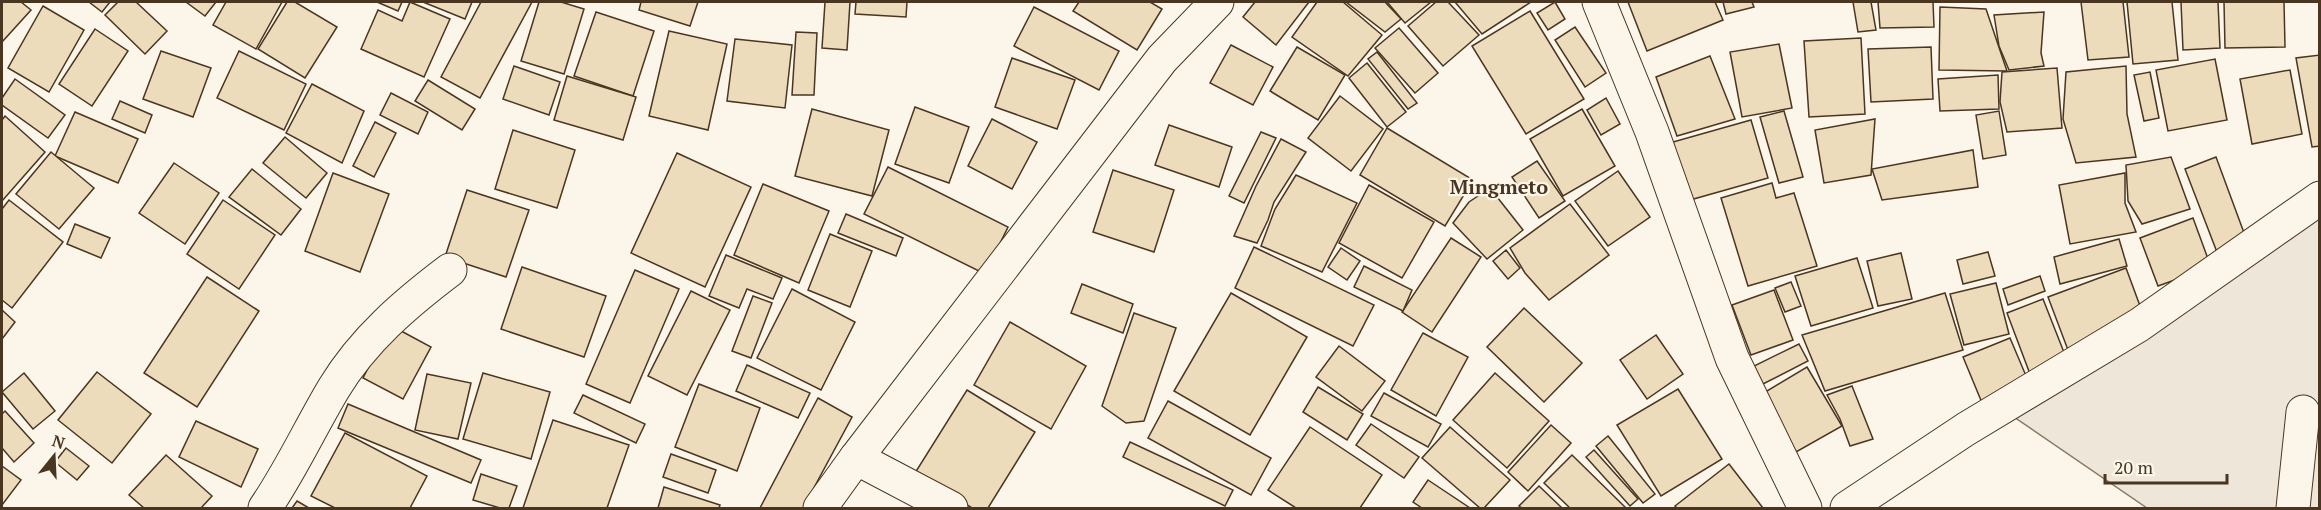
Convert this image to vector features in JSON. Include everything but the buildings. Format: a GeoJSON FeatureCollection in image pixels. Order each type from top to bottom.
{"type":"FeatureCollection","features":[{"type":"Feature","properties":{"kind":"street"},"geometry":{"type":"LineString","coordinates":[[820,508],[1162,59],[1217,2]]}},
{"type":"Feature","properties":{"kind":"street"},"geometry":{"type":"LineString","coordinates":[[1599,2],[1652,132],[1732,358],[1805,508]]}},
{"type":"Feature","properties":{"kind":"street"},"geometry":{"type":"LineString","coordinates":[[1847,508],[1966,429],[2139,325],[2319,198]]}},
{"type":"Feature","properties":{"kind":"street"},"geometry":{"type":"LineString","coordinates":[[265,508],[282,483],[334,386],[367,343],[405,304],[450,270]]}},
{"type":"Feature","properties":{"kind":"street"},"geometry":{"type":"LineString","coordinates":[[2293,508],[2303,412]]}},
{"type":"Feature","properties":{"kind":"street"},"geometry":{"type":"LineString","coordinates":[[856,458],[951,508]]}},
{"type":"Feature","properties":{"kind":"shaded area"},"geometry":{"type":"Polygon","coordinates":[[[2319,215],[2319,508],[2147,508],[2014,417],[2319,215]]]}},
{"type":"Feature","properties":{"kind":"district","name":"Mingmeto"},"geometry":{"type":"Point","coordinates":[1499,187]}}]}
